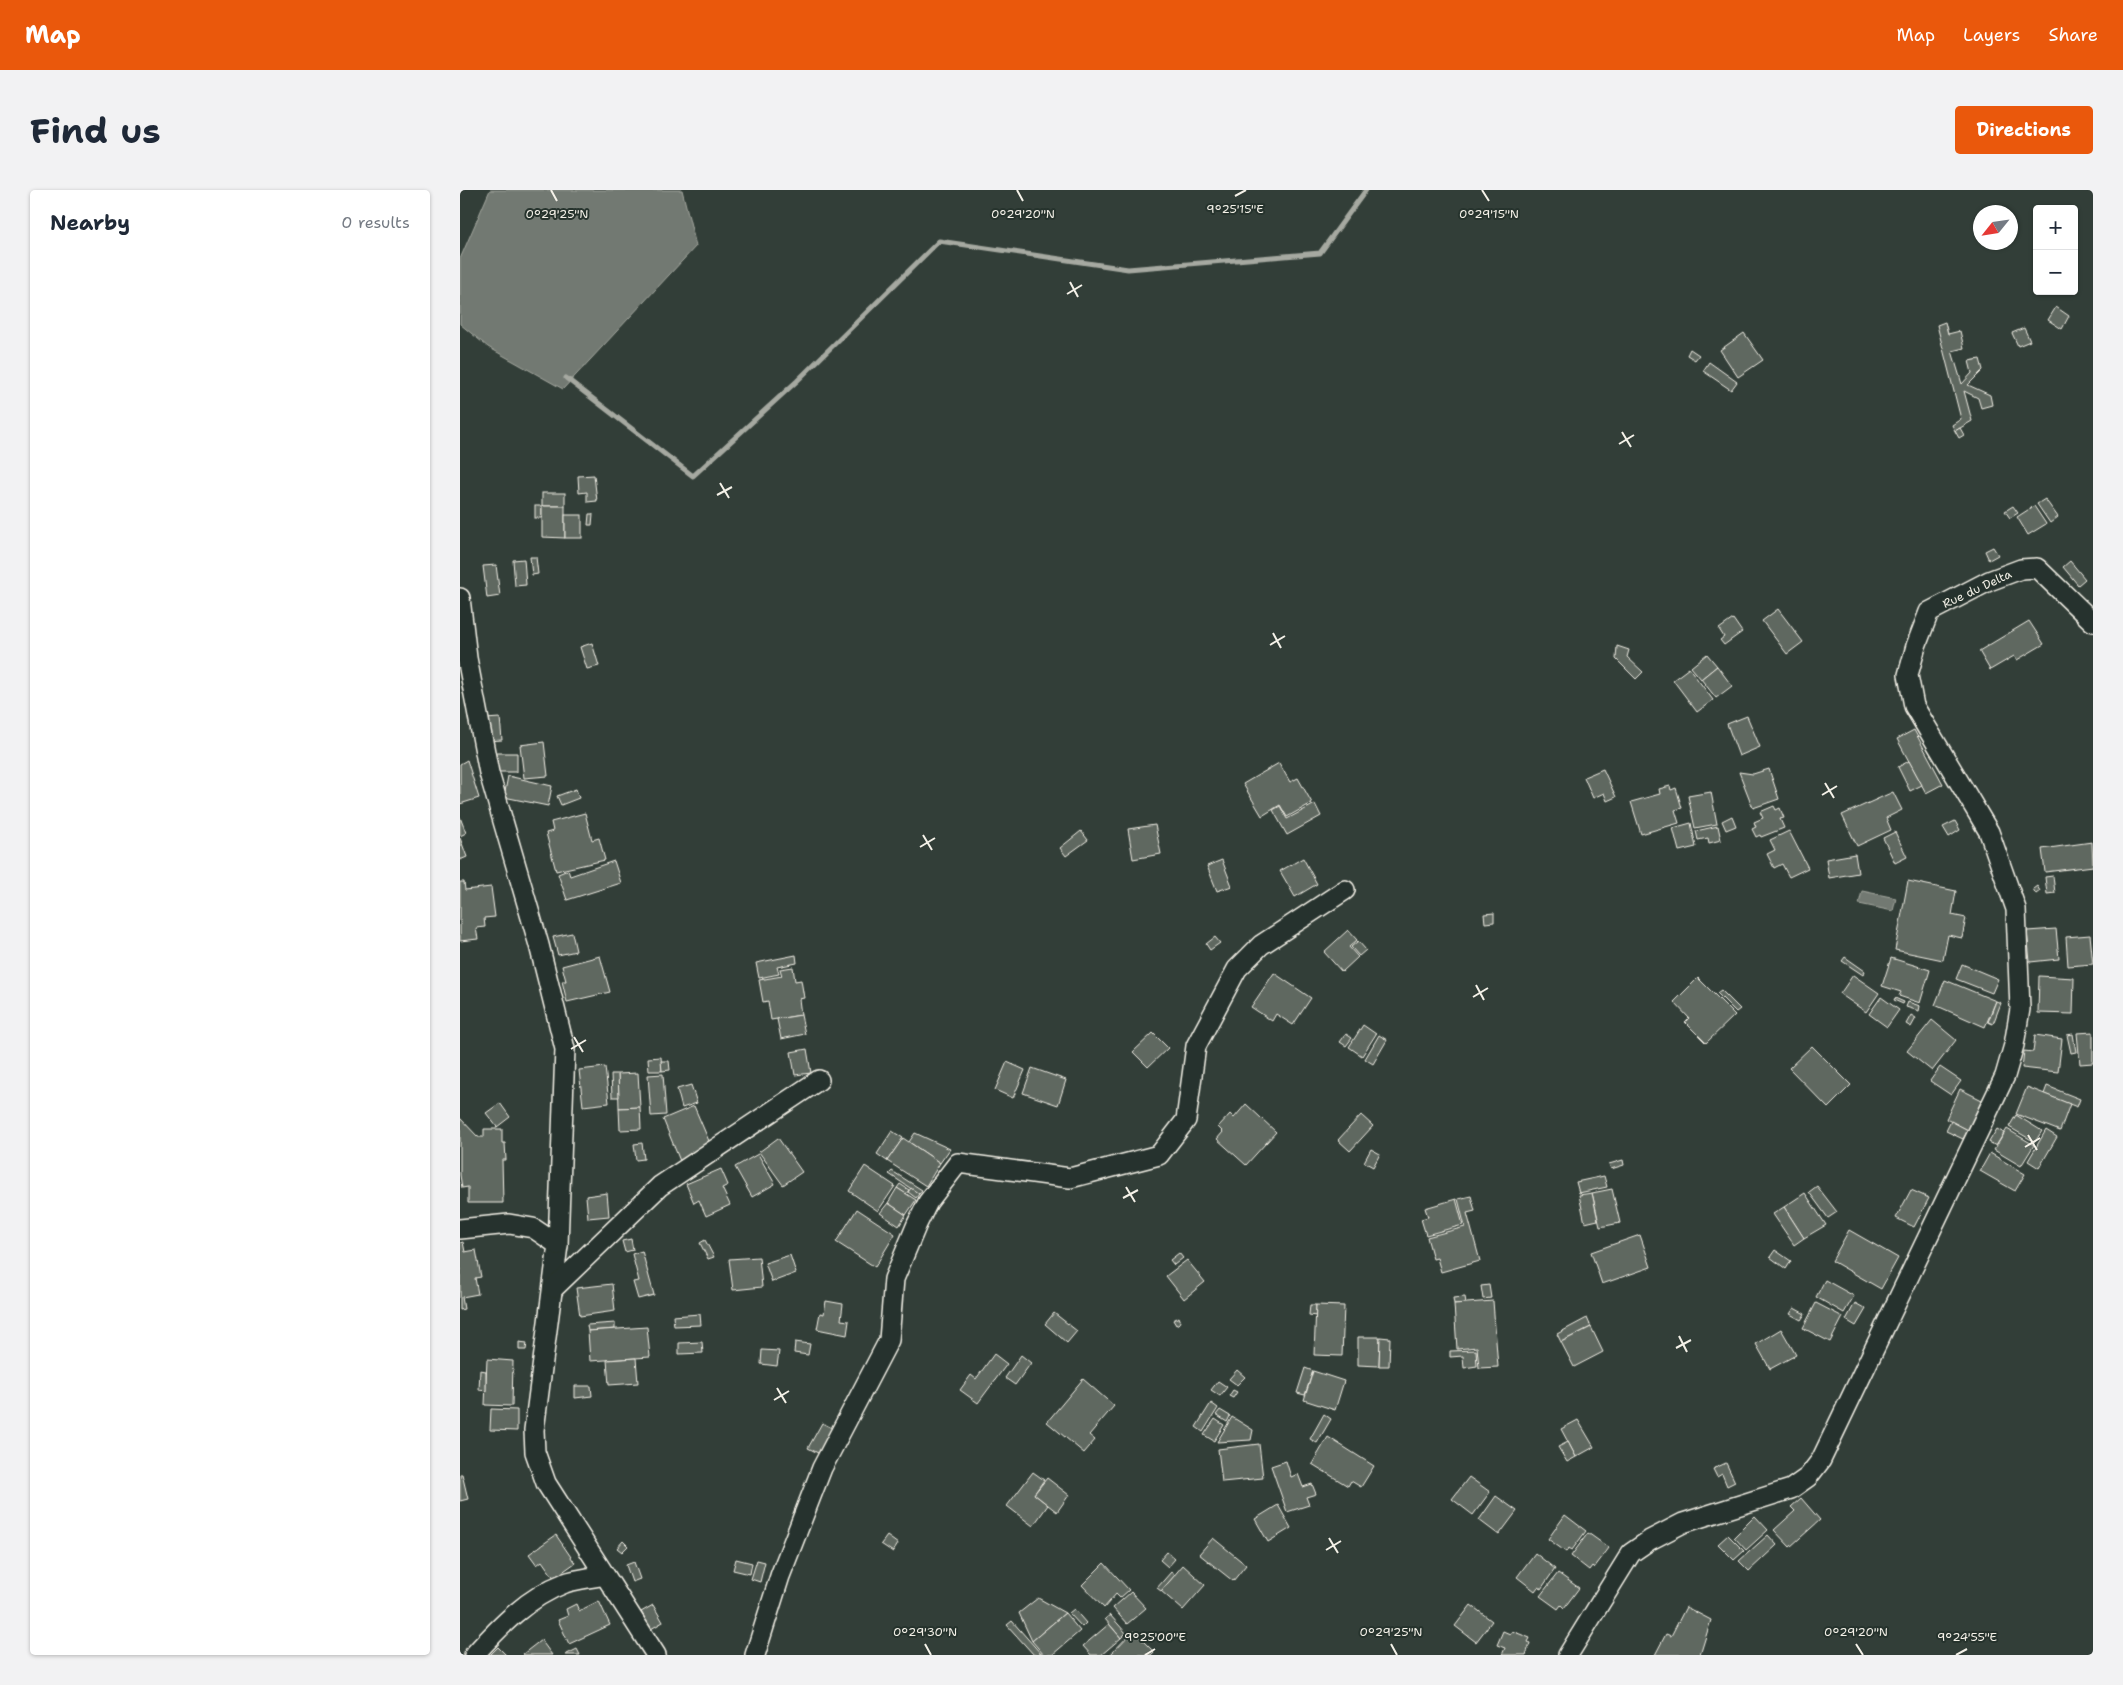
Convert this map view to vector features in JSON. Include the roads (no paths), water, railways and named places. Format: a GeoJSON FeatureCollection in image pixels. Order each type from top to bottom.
{"type":"FeatureCollection","features":[{"type":"Feature","properties":{"kind":"street","name":"Rue du Delta"},"geometry":{"type":"LineString","coordinates":[[1568,1655],[1631,1553],[1650,1540],[1683,1523],[1791,1489],[1808,1477],[1821,1460],[2005,1076],[2014,1045],[2020,1009],[2016,908],[1989,832],[1914,706],[1908,675],[1916,646],[1930,612],[1989,581],[2021,569],[2037,568],[2093,622]]}},
{"type":"Feature","properties":{"kind":"street"},"geometry":{"type":"LineString","coordinates":[[460,598],[467,658],[489,773],[539,945],[565,1049],[558,1245],[554,1288],[534,1430],[535,1452],[546,1483],[656,1655]]}},
{"type":"Feature","properties":{"kind":"street"},"geometry":{"type":"LineString","coordinates":[[755,1655],[780,1576],[822,1468],[889,1340],[894,1279],[916,1224],[928,1202],[958,1163],[1070,1178],[1159,1155],[1186,1120],[1196,1046],[1237,969],[1261,944],[1345,890]]}},
{"type":"Feature","properties":{"kind":"street"},"geometry":{"type":"LineString","coordinates":[[554,1288],[660,1186],[819,1080]]}},
{"type":"Feature","properties":{"kind":"street"},"geometry":{"type":"LineString","coordinates":[[460,1230],[509,1224],[533,1228],[558,1245]]}},
{"type":"Feature","properties":{"kind":"street"},"geometry":{"type":"LineString","coordinates":[[474,1655],[498,1628],[524,1606],[565,1583],[604,1575]]}},
{"type":"Feature","properties":{"kind":"waterway"},"geometry":{"type":"LineString","coordinates":[[566,378],[693,476],[797,381],[939,241],[1128,269],[1320,253],[1366,190]]}}]}
